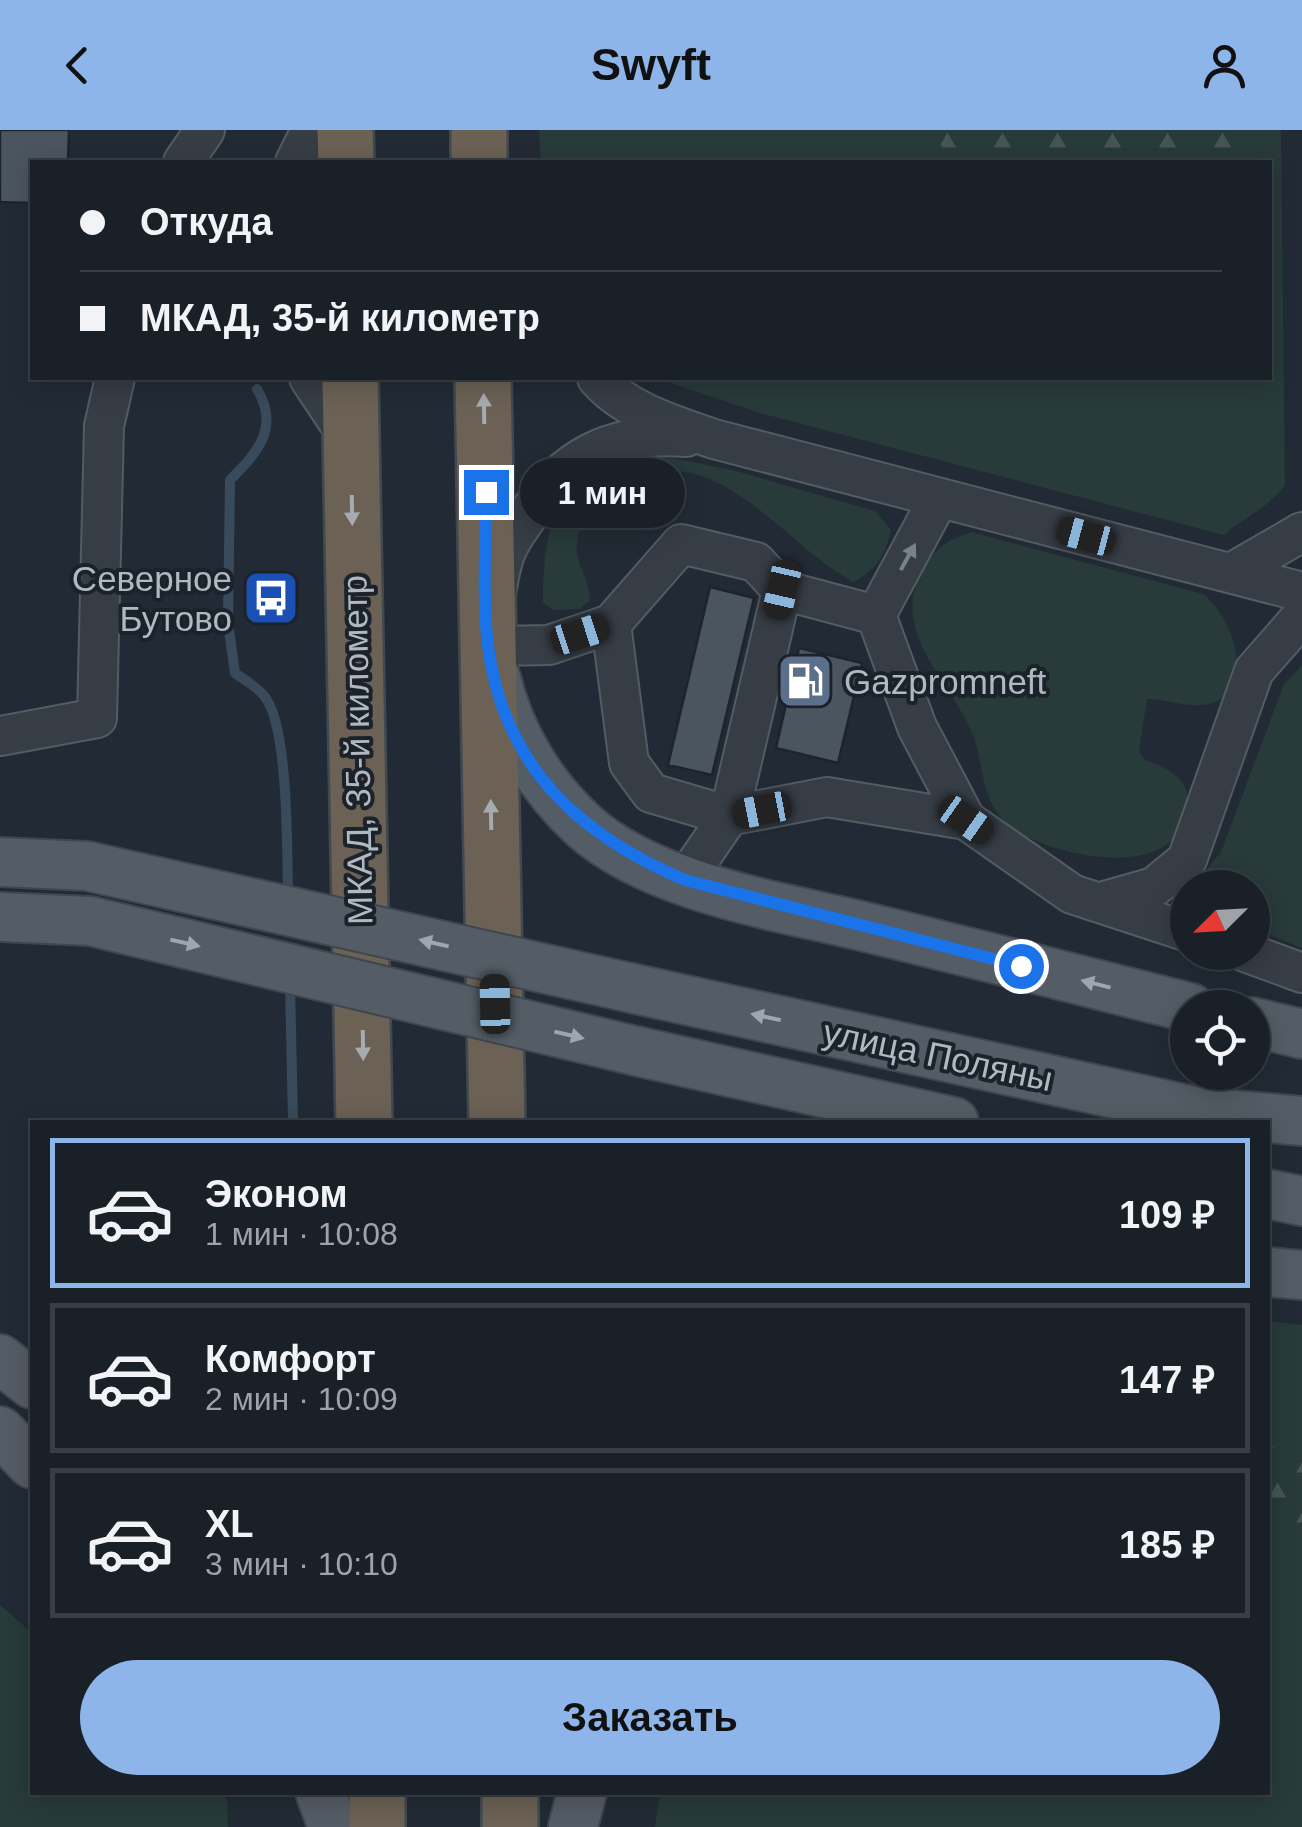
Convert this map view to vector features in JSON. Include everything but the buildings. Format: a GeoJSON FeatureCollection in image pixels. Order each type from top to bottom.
{"type":"FeatureCollection","features":[{"type":"Feature","properties":{"kind":"highway"},"geometry":{"type":"LineString","coordinates":[[345,130],[346,160]]}},
{"type":"Feature","properties":{"kind":"highway"},"geometry":{"type":"LineString","coordinates":[[478,130],[479,160]]}},
{"type":"Feature","properties":{"kind":"highway","name":"МКАД, 35-й километр"},"geometry":{"type":"LineString","coordinates":[[350,380],[364,1120]]}},
{"type":"Feature","properties":{"kind":"highway"},"geometry":{"type":"LineString","coordinates":[[483,380],[497,1120]]}},
{"type":"Feature","properties":{"kind":"highway"},"geometry":{"type":"LineString","coordinates":[[376,1795],[377,1827]]}},
{"type":"Feature","properties":{"kind":"highway"},"geometry":{"type":"LineString","coordinates":[[510,1795],[510,1827]]}},
{"type":"Feature","properties":{"kind":"main road"},"geometry":{"type":"LineString","coordinates":[[488,646],[504,716],[540,776],[585,827],[634,858],[685,880],[1170,1003]]}},
{"type":"Feature","properties":{"kind":"main road","name":"улица Поляны"},"geometry":{"type":"LineString","coordinates":[[0,862],[86,866],[1224,1118],[1302,1121]]}},
{"type":"Feature","properties":{"kind":"main road","name":"улица Поляны"},"geometry":{"type":"LineString","coordinates":[[0,917],[90,920],[945,1120]]}},
{"type":"Feature","properties":{"kind":"main road"},"geometry":{"type":"LineString","coordinates":[[1270,1026],[1302,1034]]}},
{"type":"Feature","properties":{"kind":"main road"},"geometry":{"type":"LineString","coordinates":[[1270,1128],[1302,1136]]}},
{"type":"Feature","properties":{"kind":"main road"},"geometry":{"type":"LineString","coordinates":[[1270,1194],[1302,1202]]}},
{"type":"Feature","properties":{"kind":"main road"},"geometry":{"type":"LineString","coordinates":[[1270,1272],[1302,1275]]}},
{"type":"Feature","properties":{"kind":"main road"},"geometry":{"type":"LineString","coordinates":[[0,1359],[30,1382]]}},
{"type":"Feature","properties":{"kind":"main road"},"geometry":{"type":"LineString","coordinates":[[0,1431],[30,1462]]}},
{"type":"Feature","properties":{"kind":"main road"},"geometry":{"type":"LineString","coordinates":[[321,1795],[333,1827]]}},
{"type":"Feature","properties":{"kind":"main road"},"geometry":{"type":"LineString","coordinates":[[573,1827],[581,1795]]}},
{"type":"Feature","properties":{"kind":"street"},"geometry":{"type":"LineString","coordinates":[[184,160],[205,130]]}},
{"type":"Feature","properties":{"kind":"street"},"geometry":{"type":"LineString","coordinates":[[296,160],[311,130]]}},
{"type":"Feature","properties":{"kind":"street"},"geometry":{"type":"LineString","coordinates":[[496,130],[502,160]]}},
{"type":"Feature","properties":{"kind":"street"},"geometry":{"type":"LineString","coordinates":[[0,736],[97,718],[104,426],[115,380]]}},
{"type":"Feature","properties":{"kind":"street"},"geometry":{"type":"LineString","coordinates":[[310,380],[351,441]]}},
{"type":"Feature","properties":{"kind":"street"},"geometry":{"type":"LineString","coordinates":[[600,380],[606,388],[656,418],[714,439],[1302,592]]}},
{"type":"Feature","properties":{"kind":"street"},"geometry":{"type":"LineString","coordinates":[[714,439],[651,434],[608,443],[570,462],[542,490],[506,553],[488,646],[549,645],[611,624],[682,544],[756,562],[782,590],[876,614]]}},
{"type":"Feature","properties":{"kind":"street"},"geometry":{"type":"LineString","coordinates":[[940,498],[876,614],[917,727],[966,820]]}},
{"type":"Feature","properties":{"kind":"street"},"geometry":{"type":"LineString","coordinates":[[1231,574],[1302,532]]}},
{"type":"Feature","properties":{"kind":"street"},"geometry":{"type":"LineString","coordinates":[[685,880],[729,816],[782,590]]}},
{"type":"Feature","properties":{"kind":"street"},"geometry":{"type":"LineString","coordinates":[[1101,902],[1154,887],[1187,860],[1254,672],[1302,616]]}},
{"type":"Feature","properties":{"kind":"street"},"geometry":{"type":"LineString","coordinates":[[611,624],[629,763],[651,792],[729,816],[827,797],[966,820],[1072,894],[1170,926]]}},
{"type":"Feature","properties":{"kind":"street"},"geometry":{"type":"LineString","coordinates":[[1270,961],[1302,973]]}},
{"type":"Feature","properties":{"kind":"green space"},"geometry":{"type":"Polygon","coordinates":[[[539,130],[1281,130],[1285,485],[1224,535],[760,413],[662,380],[1272,380],[1272,160],[541,160],[539,130]]]}},
{"type":"Feature","properties":{"kind":"green space"},"geometry":{"type":"Polygon","coordinates":[[[927,130],[1259,130],[1254,160],[954,160],[927,130]]]}},
{"type":"Feature","properties":{"kind":"green space"},"geometry":{"type":"Polygon","coordinates":[[[643,452],[736,471],[875,511],[891,530],[886,547],[873,567],[853,582],[717,482],[687,472],[656,472],[614,487],[592,507],[582,524],[577,550],[590,600],[580,609],[553,610],[543,603],[544,573],[546,548],[560,506],[591,475],[643,452]]]}},
{"type":"Feature","properties":{"kind":"green space"},"geometry":{"type":"Polygon","coordinates":[[[971,532],[1203,594],[1223,618],[1236,652],[1237,669],[1234,684],[1225,696],[1201,705],[1147,699],[1139,752],[1145,760],[1178,777],[1187,795],[1179,831],[1165,846],[1121,857],[1067,851],[1021,833],[997,812],[987,792],[974,738],[928,659],[913,617],[913,596],[930,558],[947,543],[971,532]]]}},
{"type":"Feature","properties":{"kind":"green space"},"geometry":{"type":"Polygon","coordinates":[[[1302,665],[1302,948],[1270,935],[1270,870],[1206,870],[1221,852],[1284,684],[1302,665]]]}},
{"type":"Feature","properties":{"kind":"green space"},"geometry":{"type":"Polygon","coordinates":[[[1270,1321],[1302,1325],[1302,1827],[655,1827],[660,1795],[1270,1795],[1270,1321]]]}},
{"type":"Feature","properties":{"kind":"green space"},"geometry":{"type":"Polygon","coordinates":[[[1270,1446],[1302,1454],[1302,1537],[1270,1531],[1270,1446]]]}},
{"type":"Feature","properties":{"kind":"green space"},"geometry":{"type":"Polygon","coordinates":[[[0,1605],[30,1631],[30,1795],[222,1795],[227,1799],[228,1827],[0,1827],[0,1605]]]}},
{"type":"Feature","properties":{"kind":"waterway"},"geometry":{"type":"LineString","coordinates":[[257,389],[266,416],[263,439],[230,480],[228,623],[235,673],[265,697],[279,735],[288,897]]}},
{"type":"Feature","properties":{"kind":"waterway"},"geometry":{"type":"LineString","coordinates":[[290,984],[293,1120]]}},
{"type":"Feature","properties":{"kind":"place","name":"Северное Бутово"},"geometry":{"type":"Point","coordinates":[271,598]}},
{"type":"Feature","properties":{"kind":"place","name":"Gazpromneft"},"geometry":{"type":"Point","coordinates":[805,681]}},
{"type":"Feature","properties":{"kind":"route"},"geometry":{"type":"LineString","coordinates":[[486,492],[488,646],[504,716],[540,776],[585,827],[634,858],[685,880],[1021,966]]}}]}
